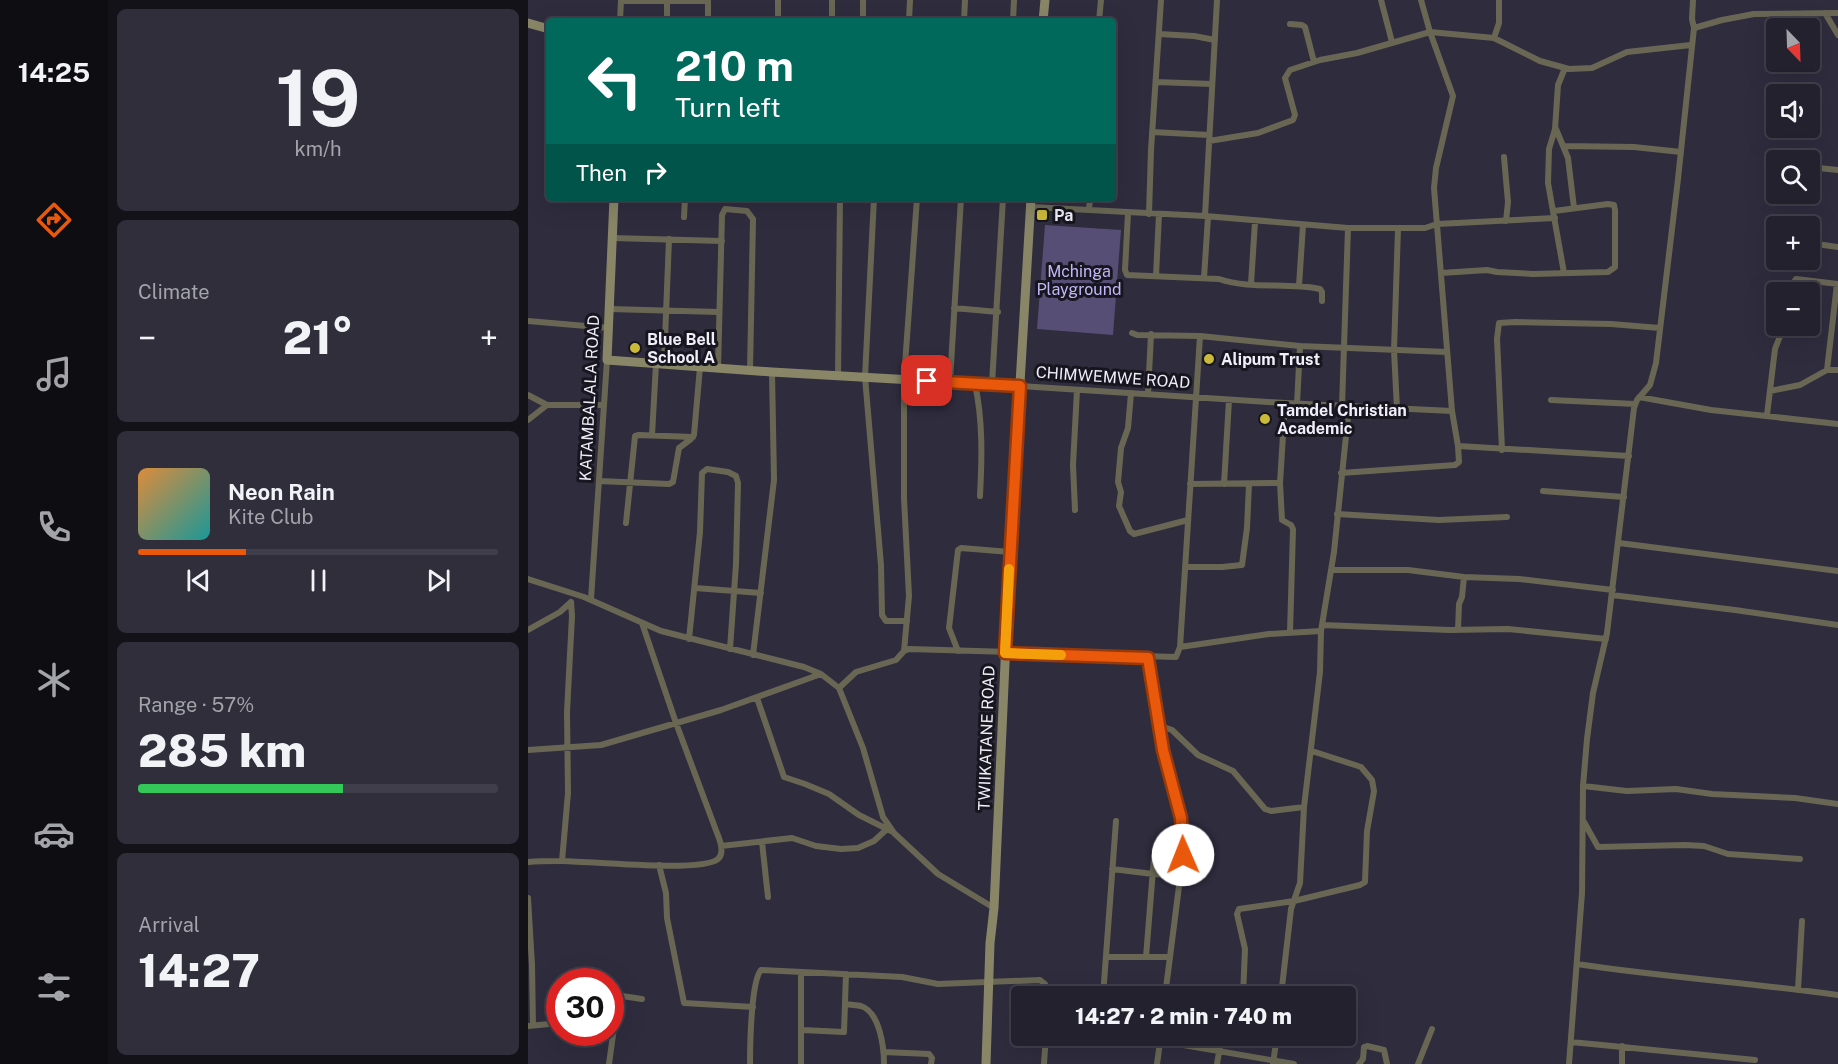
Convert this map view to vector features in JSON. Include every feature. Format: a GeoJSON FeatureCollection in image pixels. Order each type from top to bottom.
{"type":"FeatureCollection","features":[{"type":"Feature","properties":{"kind":"main road"},"geometry":{"type":"LineString","coordinates":[[1043,18],[1045,0]]}},
{"type":"Feature","properties":{"kind":"main road"},"geometry":{"type":"LineString","coordinates":[[528,23],[546,28]]}},
{"type":"Feature","properties":{"kind":"main road","name":"KATAMBALALA ROAD"},"geometry":{"type":"LineString","coordinates":[[607,360],[614,201]]}},
{"type":"Feature","properties":{"kind":"main road","name":"TWIIKATANE ROAD"},"geometry":{"type":"LineString","coordinates":[[986,1064],[988,982],[994,908],[1010,552],[1031,203]]}},
{"type":"Feature","properties":{"kind":"main road","name":"CHIMWEMWE ROAD"},"geometry":{"type":"LineString","coordinates":[[607,360],[1020,386]]}},
{"type":"Feature","properties":{"kind":"street"},"geometry":{"type":"LineString","coordinates":[[620,18],[621,0],[708,1],[708,18]]}},
{"type":"Feature","properties":{"kind":"street"},"geometry":{"type":"LineString","coordinates":[[667,0],[667,18]]}},
{"type":"Feature","properties":{"kind":"street"},"geometry":{"type":"LineString","coordinates":[[778,0],[778,18]]}},
{"type":"Feature","properties":{"kind":"street"},"geometry":{"type":"LineString","coordinates":[[832,0],[832,18]]}},
{"type":"Feature","properties":{"kind":"street"},"geometry":{"type":"LineString","coordinates":[[862,18],[863,0]]}},
{"type":"Feature","properties":{"kind":"street"},"geometry":{"type":"LineString","coordinates":[[909,18],[910,0]]}},
{"type":"Feature","properties":{"kind":"street"},"geometry":{"type":"LineString","coordinates":[[964,18],[965,0]]}},
{"type":"Feature","properties":{"kind":"street"},"geometry":{"type":"LineString","coordinates":[[1013,18],[1014,0]]}},
{"type":"Feature","properties":{"kind":"street"},"geometry":{"type":"LineString","coordinates":[[1100,18],[1101,0]]}},
{"type":"Feature","properties":{"kind":"street"},"geometry":{"type":"LineString","coordinates":[[1149,214],[1161,0]]}},
{"type":"Feature","properties":{"kind":"street"},"geometry":{"type":"LineString","coordinates":[[1204,278],[1217,0]]}},
{"type":"Feature","properties":{"kind":"street"},"geometry":{"type":"LineString","coordinates":[[1381,0],[1392,42]]}},
{"type":"Feature","properties":{"kind":"street"},"geometry":{"type":"LineString","coordinates":[[1341,473],[1455,465],[1459,462],[1452,411],[1435,178],[1453,96],[1421,0]]}},
{"type":"Feature","properties":{"kind":"street"},"geometry":{"type":"LineString","coordinates":[[1494,38],[1499,23],[1499,0]]}},
{"type":"Feature","properties":{"kind":"street"},"geometry":{"type":"LineString","coordinates":[[1569,1064],[1582,893],[1583,786],[1592,702],[1606,639],[1613,592],[1635,404],[1652,379],[1660,328],[1694,28],[1693,0]]}},
{"type":"Feature","properties":{"kind":"street"},"geometry":{"type":"LineString","coordinates":[[1825,13],[1838,35]]}},
{"type":"Feature","properties":{"kind":"street"},"geometry":{"type":"LineString","coordinates":[[1694,28],[1754,14],[1838,13]]}},
{"type":"Feature","properties":{"kind":"street"},"geometry":{"type":"LineString","coordinates":[[1290,24],[1302,24],[1305,27],[1314,62]]}},
{"type":"Feature","properties":{"kind":"street"},"geometry":{"type":"LineString","coordinates":[[1152,132],[1209,138],[1258,133],[1293,120],[1295,115],[1285,81],[1285,74],[1290,70],[1314,62],[1364,52],[1430,32],[1494,38],[1540,61],[1565,68],[1588,69],[1623,53],[1691,45]]}},
{"type":"Feature","properties":{"kind":"street"},"geometry":{"type":"LineString","coordinates":[[1159,34],[1215,40]]}},
{"type":"Feature","properties":{"kind":"street"},"geometry":{"type":"LineString","coordinates":[[1564,273],[1548,183],[1549,149],[1555,129],[1558,85],[1565,68]]}},
{"type":"Feature","properties":{"kind":"street"},"geometry":{"type":"LineString","coordinates":[[1156,82],[1212,84]]}},
{"type":"Feature","properties":{"kind":"street"},"geometry":{"type":"LineString","coordinates":[[1555,129],[1564,146],[1570,171],[1574,208]]}},
{"type":"Feature","properties":{"kind":"street"},"geometry":{"type":"LineString","coordinates":[[1564,146],[1634,147],[1681,152]]}},
{"type":"Feature","properties":{"kind":"street"},"geometry":{"type":"LineString","coordinates":[[1504,158],[1508,202],[1506,221]]}},
{"type":"Feature","properties":{"kind":"street"},"geometry":{"type":"LineString","coordinates":[[1820,168],[1838,170]]}},
{"type":"Feature","properties":{"kind":"street"},"geometry":{"type":"LineString","coordinates":[[684,217],[685,201]]}},
{"type":"Feature","properties":{"kind":"street"},"geometry":{"type":"LineString","coordinates":[[838,376],[840,201]]}},
{"type":"Feature","properties":{"kind":"street"},"geometry":{"type":"LineString","coordinates":[[874,201],[865,377],[880,554],[882,615],[886,621],[907,621]]}},
{"type":"Feature","properties":{"kind":"street"},"geometry":{"type":"LineString","coordinates":[[904,651],[909,583],[904,498],[904,380],[917,201]]}},
{"type":"Feature","properties":{"kind":"street"},"geometry":{"type":"LineString","coordinates":[[950,382],[961,201]]}},
{"type":"Feature","properties":{"kind":"street"},"geometry":{"type":"LineString","coordinates":[[992,384],[1003,201]]}},
{"type":"Feature","properties":{"kind":"street"},"geometry":{"type":"LineString","coordinates":[[1089,210],[1090,201]]}},
{"type":"Feature","properties":{"kind":"street"},"geometry":{"type":"LineString","coordinates":[[1031,203],[1089,210],[1255,222],[1398,229],[1425,228],[1437,224],[1506,221],[1555,214],[1574,208],[1614,205],[1615,267],[1608,272],[1497,273],[1487,270],[1441,273]]}},
{"type":"Feature","properties":{"kind":"street"},"geometry":{"type":"LineString","coordinates":[[718,368],[722,215],[724,209],[730,208],[749,213],[753,223],[750,370]]}},
{"type":"Feature","properties":{"kind":"street"},"geometry":{"type":"LineString","coordinates":[[1128,213],[1125,272],[1130,275],[1204,278],[1232,283],[1299,286],[1320,289],[1322,301]]}},
{"type":"Feature","properties":{"kind":"street"},"geometry":{"type":"LineString","coordinates":[[1156,276],[1159,214]]}},
{"type":"Feature","properties":{"kind":"street"},"geometry":{"type":"LineString","coordinates":[[1251,284],[1255,222]]}},
{"type":"Feature","properties":{"kind":"street"},"geometry":{"type":"LineString","coordinates":[[1299,286],[1303,225]]}},
{"type":"Feature","properties":{"kind":"street"},"geometry":{"type":"LineString","coordinates":[[1282,986],[1289,920],[1300,883],[1304,807],[1320,672],[1322,628],[1332,570],[1341,473],[1345,406],[1343,349],[1348,228]]}},
{"type":"Feature","properties":{"kind":"street"},"geometry":{"type":"LineString","coordinates":[[1396,409],[1394,350],[1398,229]]}},
{"type":"Feature","properties":{"kind":"street"},"geometry":{"type":"LineString","coordinates":[[612,238],[722,241]]}},
{"type":"Feature","properties":{"kind":"street"},"geometry":{"type":"LineString","coordinates":[[652,435],[666,311],[669,239]]}},
{"type":"Feature","properties":{"kind":"street"},"geometry":{"type":"LineString","coordinates":[[1820,245],[1838,247]]}},
{"type":"Feature","properties":{"kind":"street"},"geometry":{"type":"LineString","coordinates":[[1794,282],[1796,279],[1837,284],[1827,370]]}},
{"type":"Feature","properties":{"kind":"street"},"geometry":{"type":"LineString","coordinates":[[954,308],[998,312]]}},
{"type":"Feature","properties":{"kind":"street"},"geometry":{"type":"LineString","coordinates":[[609,309],[720,312]]}},
{"type":"Feature","properties":{"kind":"street"},"geometry":{"type":"LineString","coordinates":[[528,321],[609,328]]}},
{"type":"Feature","properties":{"kind":"street"},"geometry":{"type":"LineString","coordinates":[[1502,450],[1497,339],[1499,323],[1611,324],[1660,328]]}},
{"type":"Feature","properties":{"kind":"street"},"geometry":{"type":"LineString","coordinates":[[1132,333],[1200,336],[1343,349],[1447,351]]}},
{"type":"Feature","properties":{"kind":"street"},"geometry":{"type":"LineString","coordinates":[[1148,394],[1150,334]]}},
{"type":"Feature","properties":{"kind":"street"},"geometry":{"type":"LineString","coordinates":[[839,688],[856,672],[896,660],[909,649],[1175,658],[1180,647],[1200,336]]}},
{"type":"Feature","properties":{"kind":"street"},"geometry":{"type":"LineString","coordinates":[[1767,415],[1775,349],[1780,336]]}},
{"type":"Feature","properties":{"kind":"street"},"geometry":{"type":"LineString","coordinates":[[1297,404],[1300,346]]}},
{"type":"Feature","properties":{"kind":"street","name":"KATAMBALALA ROAD"},"geometry":{"type":"LineString","coordinates":[[591,599],[607,360]]}},
{"type":"Feature","properties":{"kind":"street"},"geometry":{"type":"LineString","coordinates":[[599,481],[672,483],[679,448],[693,437],[700,367]]}},
{"type":"Feature","properties":{"kind":"street"},"geometry":{"type":"LineString","coordinates":[[1770,391],[1800,385],[1827,370],[1838,370]]}},
{"type":"Feature","properties":{"kind":"street"},"geometry":{"type":"LineString","coordinates":[[753,655],[774,480],[772,372]]}},
{"type":"Feature","properties":{"kind":"street"},"geometry":{"type":"LineString","coordinates":[[975,384],[981,429],[980,496]]}},
{"type":"Feature","properties":{"kind":"street","name":"CHIMWEMWE ROAD"},"geometry":{"type":"LineString","coordinates":[[1020,386],[1297,404],[1452,411]]}},
{"type":"Feature","properties":{"kind":"street"},"geometry":{"type":"LineString","coordinates":[[1075,510],[1073,472],[1077,390]]}},
{"type":"Feature","properties":{"kind":"street"},"geometry":{"type":"LineString","coordinates":[[1131,393],[1128,429],[1121,448],[1118,482],[1121,492],[1120,512],[1134,534],[1188,520]]}},
{"type":"Feature","properties":{"kind":"street"},"geometry":{"type":"LineString","coordinates":[[528,395],[547,405],[604,405]]}},
{"type":"Feature","properties":{"kind":"street"},"geometry":{"type":"LineString","coordinates":[[1639,397],[1711,410],[1838,424]]}},
{"type":"Feature","properties":{"kind":"street"},"geometry":{"type":"LineString","coordinates":[[1224,484],[1229,400]]}},
{"type":"Feature","properties":{"kind":"street"},"geometry":{"type":"LineString","coordinates":[[1551,400],[1635,404]]}},
{"type":"Feature","properties":{"kind":"street"},"geometry":{"type":"LineString","coordinates":[[1286,403],[1280,483],[1282,520],[1291,525],[1293,529],[1290,633]]}},
{"type":"Feature","properties":{"kind":"street"},"geometry":{"type":"LineString","coordinates":[[528,420],[547,405]]}},
{"type":"Feature","properties":{"kind":"street"},"geometry":{"type":"LineString","coordinates":[[626,523],[635,436],[693,437]]}},
{"type":"Feature","properties":{"kind":"street"},"geometry":{"type":"LineString","coordinates":[[1458,446],[1629,456]]}},
{"type":"Feature","properties":{"kind":"street"},"geometry":{"type":"LineString","coordinates":[[689,639],[703,471],[707,469],[728,472],[737,479],[736,564],[730,649]]}},
{"type":"Feature","properties":{"kind":"street"},"geometry":{"type":"LineString","coordinates":[[1190,484],[1280,483]]}},
{"type":"Feature","properties":{"kind":"street"},"geometry":{"type":"LineString","coordinates":[[1185,567],[1242,565],[1249,484]]}},
{"type":"Feature","properties":{"kind":"street"},"geometry":{"type":"LineString","coordinates":[[1543,491],[1624,497]]}},
{"type":"Feature","properties":{"kind":"street"},"geometry":{"type":"LineString","coordinates":[[1337,514],[1439,520],[1507,517]]}},
{"type":"Feature","properties":{"kind":"street"},"geometry":{"type":"LineString","coordinates":[[1619,543],[1838,572]]}},
{"type":"Feature","properties":{"kind":"street"},"geometry":{"type":"LineString","coordinates":[[958,651],[949,628],[958,550],[962,548],[1010,552]]}},
{"type":"Feature","properties":{"kind":"street"},"geometry":{"type":"LineString","coordinates":[[1332,570],[1402,569],[1464,577],[1519,579],[1838,625]]}},
{"type":"Feature","properties":{"kind":"street"},"geometry":{"type":"LineString","coordinates":[[1458,630],[1459,604],[1464,577]]}},
{"type":"Feature","properties":{"kind":"street"},"geometry":{"type":"LineString","coordinates":[[528,579],[591,599],[642,624],[689,639],[804,667],[821,674],[839,688],[863,748],[883,817],[894,833],[938,874],[994,908]]}},
{"type":"Feature","properties":{"kind":"street"},"geometry":{"type":"LineString","coordinates":[[695,588],[761,592]]}},
{"type":"Feature","properties":{"kind":"street"},"geometry":{"type":"LineString","coordinates":[[528,630],[560,612],[577,594]]}},
{"type":"Feature","properties":{"kind":"street"},"geometry":{"type":"LineString","coordinates":[[562,861],[568,793],[566,748],[573,616],[571,602]]}},
{"type":"Feature","properties":{"kind":"street"},"geometry":{"type":"LineString","coordinates":[[528,862],[562,861],[690,866],[711,863],[718,859],[721,846],[717,833],[642,624]]}},
{"type":"Feature","properties":{"kind":"street"},"geometry":{"type":"LineString","coordinates":[[1180,647],[1322,628],[1508,629],[1606,639]]}},
{"type":"Feature","properties":{"kind":"street"},"geometry":{"type":"LineString","coordinates":[[1148,658],[1164,756],[1181,818],[1183,855],[1166,986]]}},
{"type":"Feature","properties":{"kind":"street"},"geometry":{"type":"LineString","coordinates":[[528,750],[601,745],[757,698],[821,674]]}},
{"type":"Feature","properties":{"kind":"street"},"geometry":{"type":"LineString","coordinates":[[757,698],[784,777],[805,783],[829,794],[859,815],[894,833]]}},
{"type":"Feature","properties":{"kind":"street"},"geometry":{"type":"LineString","coordinates":[[1158,726],[1172,730],[1198,755],[1233,771],[1265,809],[1271,811],[1304,807]]}},
{"type":"Feature","properties":{"kind":"street"},"geometry":{"type":"LineString","coordinates":[[1243,986],[1245,949],[1238,910],[1243,907],[1294,901],[1360,885],[1365,880],[1366,831],[1374,791],[1372,780],[1361,767],[1312,751]]}},
{"type":"Feature","properties":{"kind":"street"},"geometry":{"type":"LineString","coordinates":[[1583,786],[1627,791],[1676,789],[1705,794],[1795,798],[1838,804]]}},
{"type":"Feature","properties":{"kind":"street"},"geometry":{"type":"LineString","coordinates":[[1583,819],[1596,845],[1600,847],[1704,846],[1730,854],[1800,859]]}},
{"type":"Feature","properties":{"kind":"street"},"geometry":{"type":"LineString","coordinates":[[1104,986],[1116,821]]}},
{"type":"Feature","properties":{"kind":"street"},"geometry":{"type":"LineString","coordinates":[[721,846],[792,837],[816,846],[841,849],[858,848],[873,841],[887,830]]}},
{"type":"Feature","properties":{"kind":"street"},"geometry":{"type":"LineString","coordinates":[[762,842],[768,897]]}},
{"type":"Feature","properties":{"kind":"street"},"geometry":{"type":"LineString","coordinates":[[1146,957],[1155,856],[1183,855]]}},
{"type":"Feature","properties":{"kind":"street"},"geometry":{"type":"LineString","coordinates":[[658,865],[666,893],[667,918],[684,1003],[753,1006]]}},
{"type":"Feature","properties":{"kind":"street"},"geometry":{"type":"LineString","coordinates":[[1112,869],[1180,875]]}},
{"type":"Feature","properties":{"kind":"street"},"geometry":{"type":"LineString","coordinates":[[528,898],[532,965],[530,1025],[546,1024]]}},
{"type":"Feature","properties":{"kind":"street"},"geometry":{"type":"LineString","coordinates":[[1798,990],[1802,921]]}},
{"type":"Feature","properties":{"kind":"street"},"geometry":{"type":"LineString","coordinates":[[1106,957],[1170,957]]}},
{"type":"Feature","properties":{"kind":"street"},"geometry":{"type":"LineString","coordinates":[[1577,964],[1633,973],[1709,979],[1838,996]]}},
{"type":"Feature","properties":{"kind":"street"},"geometry":{"type":"LineString","coordinates":[[750,1064],[754,995],[759,971],[902,977],[938,984],[1040,980],[1046,986]]}},
{"type":"Feature","properties":{"kind":"street"},"geometry":{"type":"LineString","coordinates":[[801,972],[801,1064]]}},
{"type":"Feature","properties":{"kind":"street"},"geometry":{"type":"LineString","coordinates":[[802,1030],[844,1032],[846,974]]}},
{"type":"Feature","properties":{"kind":"street"},"geometry":{"type":"LineString","coordinates":[[609,1064],[618,999],[622,996],[642,999]]}},
{"type":"Feature","properties":{"kind":"street"},"geometry":{"type":"LineString","coordinates":[[846,1004],[861,1006],[869,1012],[882,1037],[884,1064]]}},
{"type":"Feature","properties":{"kind":"street"},"geometry":{"type":"LineString","coordinates":[[1418,1064],[1432,1029]]}},
{"type":"Feature","properties":{"kind":"street"},"geometry":{"type":"LineString","coordinates":[[1571,1042],[1755,1060]]}},
{"type":"Feature","properties":{"kind":"street"},"geometry":{"type":"LineString","coordinates":[[1044,1064],[1045,1046]]}},
{"type":"Feature","properties":{"kind":"street"},"geometry":{"type":"LineString","coordinates":[[1157,1064],[1160,1046]]}},
{"type":"Feature","properties":{"kind":"street"},"geometry":{"type":"LineString","coordinates":[[1197,1046],[1274,1063],[1294,1064]]}},
{"type":"Feature","properties":{"kind":"street"},"geometry":{"type":"LineString","coordinates":[[1217,1064],[1220,1046]]}},
{"type":"Feature","properties":{"kind":"street"},"geometry":{"type":"LineString","coordinates":[[1274,1063],[1276,1046]]}},
{"type":"Feature","properties":{"kind":"street"},"geometry":{"type":"LineString","coordinates":[[1359,1064],[1363,1059],[1364,1047],[1367,1046],[1384,1050],[1387,1064]]}},
{"type":"Feature","properties":{"kind":"street"},"geometry":{"type":"LineString","coordinates":[[1622,1046],[1622,1064]]}},
{"type":"Feature","properties":{"kind":"street"},"geometry":{"type":"LineString","coordinates":[[884,1052],[929,1054],[932,1058],[931,1064]]}},
{"type":"Feature","properties":{"kind":"green space","name":"Mchinga Playground"},"geometry":{"type":"Polygon","coordinates":[[[1045,225],[1121,230],[1113,335],[1037,329],[1045,225]]]}},
{"type":"Feature","properties":{"kind":"slow traffic"},"geometry":{"type":"LineString","coordinates":[[1009,569],[1005,653],[1061,655]]}},
{"type":"Feature","properties":{"kind":"place","name":"Pa"},"geometry":{"type":"Point","coordinates":[1042,215]}},
{"type":"Feature","properties":{"kind":"place","name":"Blue Bell School A"},"geometry":{"type":"Point","coordinates":[635,348]}},
{"type":"Feature","properties":{"kind":"place","name":"Alipum Trust"},"geometry":{"type":"Point","coordinates":[1209,359]}},
{"type":"Feature","properties":{"kind":"place","name":"Tamdel Christian Academic"},"geometry":{"type":"Point","coordinates":[1265,419]}},
{"type":"Feature","properties":{"kind":"route"},"geometry":{"type":"LineString","coordinates":[[927,381],[1020,386],[1005,653],[1148,658],[1163,750],[1181,818],[1184,835],[1183,855]]}}]}
